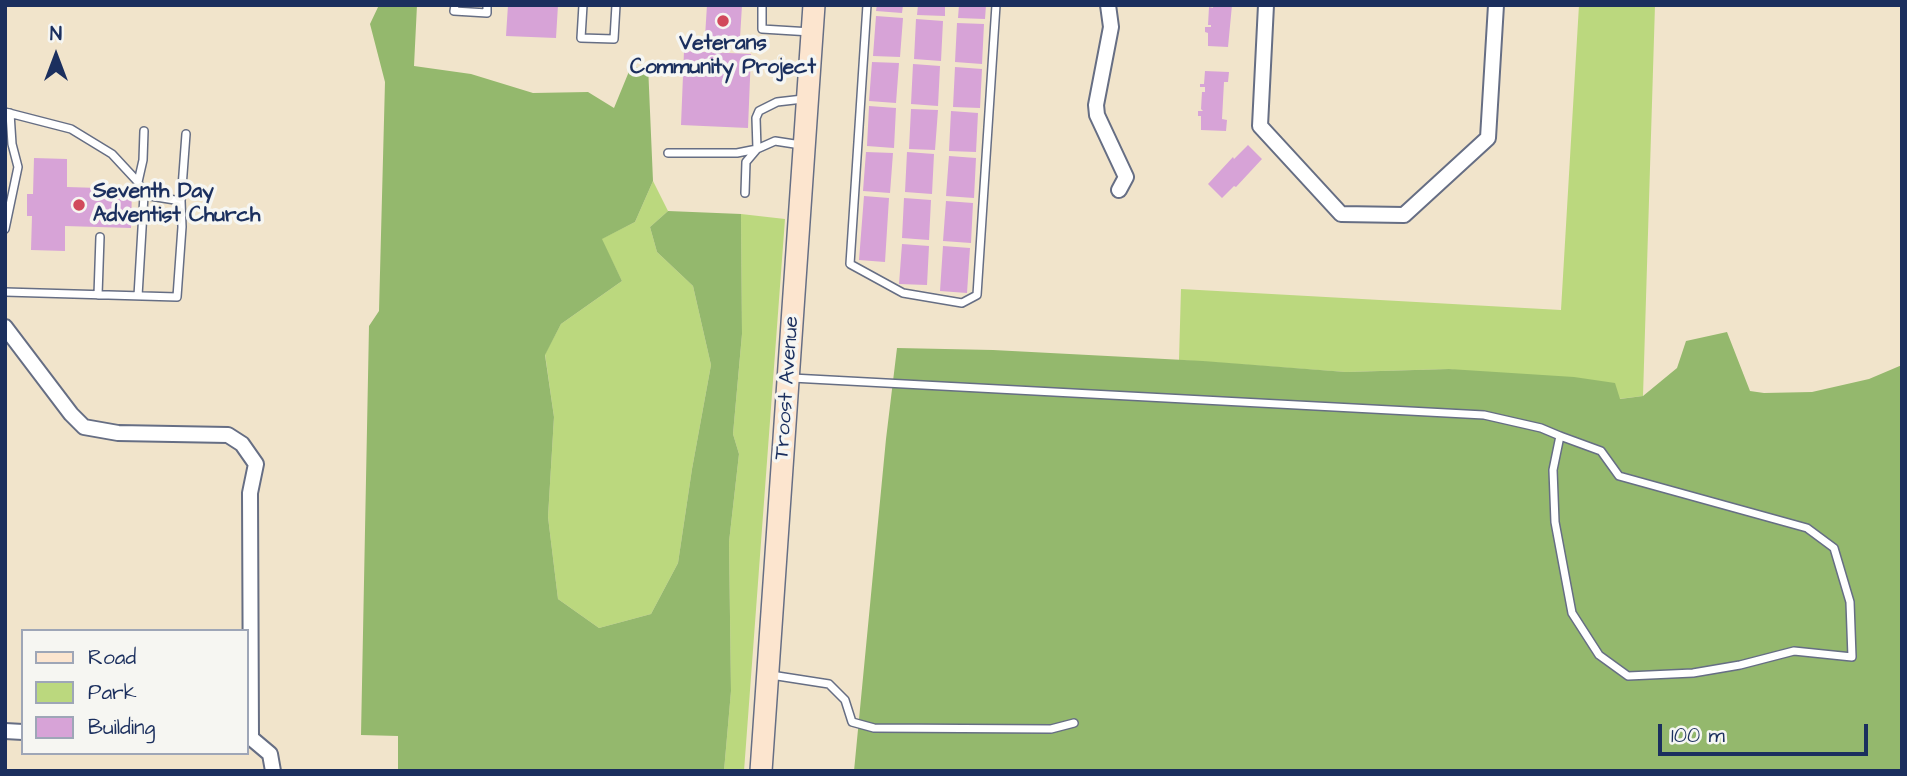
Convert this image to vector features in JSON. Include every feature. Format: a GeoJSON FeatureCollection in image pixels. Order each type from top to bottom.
{"type":"FeatureCollection","features":[{"type":"Feature","properties":{"kind":"main road","name":"Troost Avenue"},"geometry":{"type":"LineString","coordinates":[[761,771],[814,5]]}},
{"type":"Feature","properties":{"kind":"street"},"geometry":{"type":"LineString","coordinates":[[1108,5],[1111,27],[1096,105],[1097,115],[1126,177],[1119,190]]}},
{"type":"Feature","properties":{"kind":"street"},"geometry":{"type":"LineString","coordinates":[[1266,5],[1260,126],[1341,214],[1391,215],[1404,215],[1488,138],[1496,5]]}},
{"type":"Feature","properties":{"kind":"street"},"geometry":{"type":"LineString","coordinates":[[5,327],[71,414],[84,427],[118,433],[228,435],[242,444],[256,464],[250,493],[249,738],[270,754],[273,771]]}},
{"type":"Feature","properties":{"kind":"lane"},"geometry":{"type":"LineString","coordinates":[[455,5],[454,11],[487,13],[487,5]]}},
{"type":"Feature","properties":{"kind":"lane"},"geometry":{"type":"LineString","coordinates":[[583,5],[581,38],[614,39],[616,5]]}},
{"type":"Feature","properties":{"kind":"lane"},"geometry":{"type":"LineString","coordinates":[[762,5],[762,29],[813,32]]}},
{"type":"Feature","properties":{"kind":"lane"},"geometry":{"type":"LineString","coordinates":[[867,5],[850,264],[903,293],[962,303],[977,295],[996,5]]}},
{"type":"Feature","properties":{"kind":"lane"},"geometry":{"type":"LineString","coordinates":[[745,193],[746,162],[757,149],[759,111],[777,102],[808,99]]}},
{"type":"Feature","properties":{"kind":"lane"},"geometry":{"type":"LineString","coordinates":[[5,229],[18,167],[8,113],[71,129],[113,154],[138,182],[144,195],[138,296]]}},
{"type":"Feature","properties":{"kind":"lane"},"geometry":{"type":"LineString","coordinates":[[138,182],[143,160],[144,131]]}},
{"type":"Feature","properties":{"kind":"lane"},"geometry":{"type":"LineString","coordinates":[[6,289],[177,297],[186,134]]}},
{"type":"Feature","properties":{"kind":"lane"},"geometry":{"type":"LineString","coordinates":[[668,153],[737,153],[757,149],[775,141],[805,145]]}},
{"type":"Feature","properties":{"kind":"lane"},"geometry":{"type":"LineString","coordinates":[[144,195],[181,201]]}},
{"type":"Feature","properties":{"kind":"lane"},"geometry":{"type":"LineString","coordinates":[[98,295],[100,237]]}},
{"type":"Feature","properties":{"kind":"lane"},"geometry":{"type":"LineString","coordinates":[[788,378],[1483,415],[1541,428],[1601,452],[1619,476],[1807,528],[1834,548],[1850,602],[1852,657],[1794,651],[1740,665],[1693,673],[1628,676],[1599,655],[1572,613],[1555,522],[1553,470],[1560,436]]}},
{"type":"Feature","properties":{"kind":"lane"},"geometry":{"type":"LineString","coordinates":[[767,675],[829,684],[845,700],[852,722],[874,728],[1051,729],[1074,723]]}},
{"type":"Feature","properties":{"kind":"green space"},"geometry":{"type":"Polygon","coordinates":[[[379,5],[417,5],[414,66],[471,74],[533,93],[588,92],[614,108],[630,69],[648,65],[653,181],[635,222],[602,239],[622,281],[561,324],[545,355],[554,417],[548,517],[558,599],[599,628],[651,614],[678,563],[711,365],[693,286],[657,252],[650,227],[668,211],[741,214],[742,334],[733,434],[739,454],[729,542],[731,691],[724,771],[398,771],[398,736],[361,735],[369,326],[379,311],[385,82],[370,24],[379,5]]]}},
{"type":"Feature","properties":{"kind":"green space"},"geometry":{"type":"Polygon","coordinates":[[[1579,5],[1655,5],[1643,396],[1619,399],[1449,369],[1346,372],[1179,360],[1181,289],[1561,310],[1579,5]]]}},
{"type":"Feature","properties":{"kind":"green space"},"geometry":{"type":"Polygon","coordinates":[[[653,181],[668,211],[650,227],[657,252],[693,286],[711,365],[678,563],[651,614],[599,628],[558,599],[548,517],[554,417],[545,354],[561,324],[622,281],[601,239],[635,222],[653,181]]]}},
{"type":"Feature","properties":{"kind":"green space"},"geometry":{"type":"Polygon","coordinates":[[[741,214],[785,219],[744,771],[724,771],[731,691],[729,542],[739,454],[733,434],[742,334],[741,214]]]}},
{"type":"Feature","properties":{"kind":"green space"},"geometry":{"type":"Polygon","coordinates":[[[1727,332],[1750,391],[1812,392],[1869,379],[1902,365],[1902,771],[854,771],[897,348],[1203,361],[1346,372],[1449,369],[1574,377],[1615,383],[1620,399],[1643,396],[1677,368],[1686,341],[1727,332]]]}},
{"type":"Feature","properties":{"kind":"building"},"geometry":{"type":"Polygon","coordinates":[[[508,5],[558,5],[556,38],[506,36],[508,5]]]}},
{"type":"Feature","properties":{"kind":"building","name":"Veterans Community Project"},"geometry":{"type":"Polygon","coordinates":[[[707,5],[742,5],[740,38],[705,37],[707,5]]]}},
{"type":"Feature","properties":{"kind":"building"},"geometry":{"type":"Polygon","coordinates":[[[877,5],[903,5],[902,13],[876,11],[877,5]]]}},
{"type":"Feature","properties":{"kind":"building"},"geometry":{"type":"Polygon","coordinates":[[[918,5],[945,5],[945,16],[917,15],[918,5]]]}},
{"type":"Feature","properties":{"kind":"building"},"geometry":{"type":"Polygon","coordinates":[[[959,5],[986,5],[985,19],[958,18],[959,5]]]}},
{"type":"Feature","properties":{"kind":"building"},"geometry":{"type":"Polygon","coordinates":[[[1213,5],[1232,5],[1228,47],[1208,46],[1205,27],[1211,27],[1208,25],[1209,7],[1213,8],[1213,5]]]}},
{"type":"Feature","properties":{"kind":"building"},"geometry":{"type":"Polygon","coordinates":[[[876,16],[903,18],[900,57],[873,56],[876,16]]]}},
{"type":"Feature","properties":{"kind":"building"},"geometry":{"type":"Polygon","coordinates":[[[916,19],[943,21],[941,61],[914,59],[916,19]]]}},
{"type":"Feature","properties":{"kind":"building"},"geometry":{"type":"Polygon","coordinates":[[[957,23],[984,24],[982,64],[955,62],[957,23]]]}},
{"type":"Feature","properties":{"kind":"building"},"geometry":{"type":"Polygon","coordinates":[[[684,51],[751,54],[748,128],[681,125],[684,51]]]}},
{"type":"Feature","properties":{"kind":"building"},"geometry":{"type":"Polygon","coordinates":[[[872,62],[899,63],[896,103],[869,101],[872,62]]]}},
{"type":"Feature","properties":{"kind":"building"},"geometry":{"type":"Polygon","coordinates":[[[913,64],[940,66],[938,106],[911,104],[913,64]]]}},
{"type":"Feature","properties":{"kind":"building"},"geometry":{"type":"Polygon","coordinates":[[[955,67],[982,69],[980,108],[953,107],[955,67]]]}},
{"type":"Feature","properties":{"kind":"building"},"geometry":{"type":"Polygon","coordinates":[[[1205,71],[1229,72],[1228,82],[1224,82],[1222,119],[1227,120],[1226,131],[1201,130],[1201,116],[1198,116],[1198,111],[1203,111],[1202,92],[1205,92],[1205,87],[1200,87],[1200,84],[1204,84],[1205,71]]]}},
{"type":"Feature","properties":{"kind":"building"},"geometry":{"type":"Polygon","coordinates":[[[869,106],[896,108],[894,148],[867,146],[869,106]]]}},
{"type":"Feature","properties":{"kind":"building"},"geometry":{"type":"Polygon","coordinates":[[[911,109],[938,110],[935,150],[909,149],[911,109]]]}},
{"type":"Feature","properties":{"kind":"building"},"geometry":{"type":"Polygon","coordinates":[[[951,111],[978,113],[976,152],[949,151],[951,111]]]}},
{"type":"Feature","properties":{"kind":"building"},"geometry":{"type":"Polygon","coordinates":[[[1248,145],[1262,159],[1222,198],[1208,184],[1248,145]]]}},
{"type":"Feature","properties":{"kind":"building"},"geometry":{"type":"Polygon","coordinates":[[[866,152],[893,153],[890,193],[863,191],[866,152]]]}},
{"type":"Feature","properties":{"kind":"building"},"geometry":{"type":"Polygon","coordinates":[[[907,152],[934,154],[932,194],[905,192],[907,152]]]}},
{"type":"Feature","properties":{"kind":"building"},"geometry":{"type":"Polygon","coordinates":[[[949,156],[976,158],[974,198],[946,196],[949,156]]]}},
{"type":"Feature","properties":{"kind":"building","name":"Seventh Day Adventist Church"},"geometry":{"type":"Polygon","coordinates":[[[34,158],[67,159],[67,187],[132,189],[131,228],[65,226],[65,251],[31,250],[32,216],[27,216],[27,194],[33,194],[34,158]]]}},
{"type":"Feature","properties":{"kind":"building"},"geometry":{"type":"Polygon","coordinates":[[[864,196],[889,198],[885,262],[859,260],[864,196]]]}},
{"type":"Feature","properties":{"kind":"building"},"geometry":{"type":"Polygon","coordinates":[[[904,198],[931,200],[929,240],[902,238],[904,198]]]}},
{"type":"Feature","properties":{"kind":"building"},"geometry":{"type":"Polygon","coordinates":[[[946,201],[973,203],[971,243],[943,241],[946,201]]]}},
{"type":"Feature","properties":{"kind":"building"},"geometry":{"type":"Polygon","coordinates":[[[902,244],[929,246],[927,285],[899,284],[902,244]]]}},
{"type":"Feature","properties":{"kind":"building"},"geometry":{"type":"Polygon","coordinates":[[[943,246],[970,248],[967,293],[940,291],[943,246]]]}},
{"type":"Feature","properties":{"kind":"place","name":"Veterans Community Project"},"geometry":{"type":"Point","coordinates":[723,21]}},
{"type":"Feature","properties":{"kind":"place","name":"Seventh Day Adventist Church"},"geometry":{"type":"Point","coordinates":[79,205]}}]}
